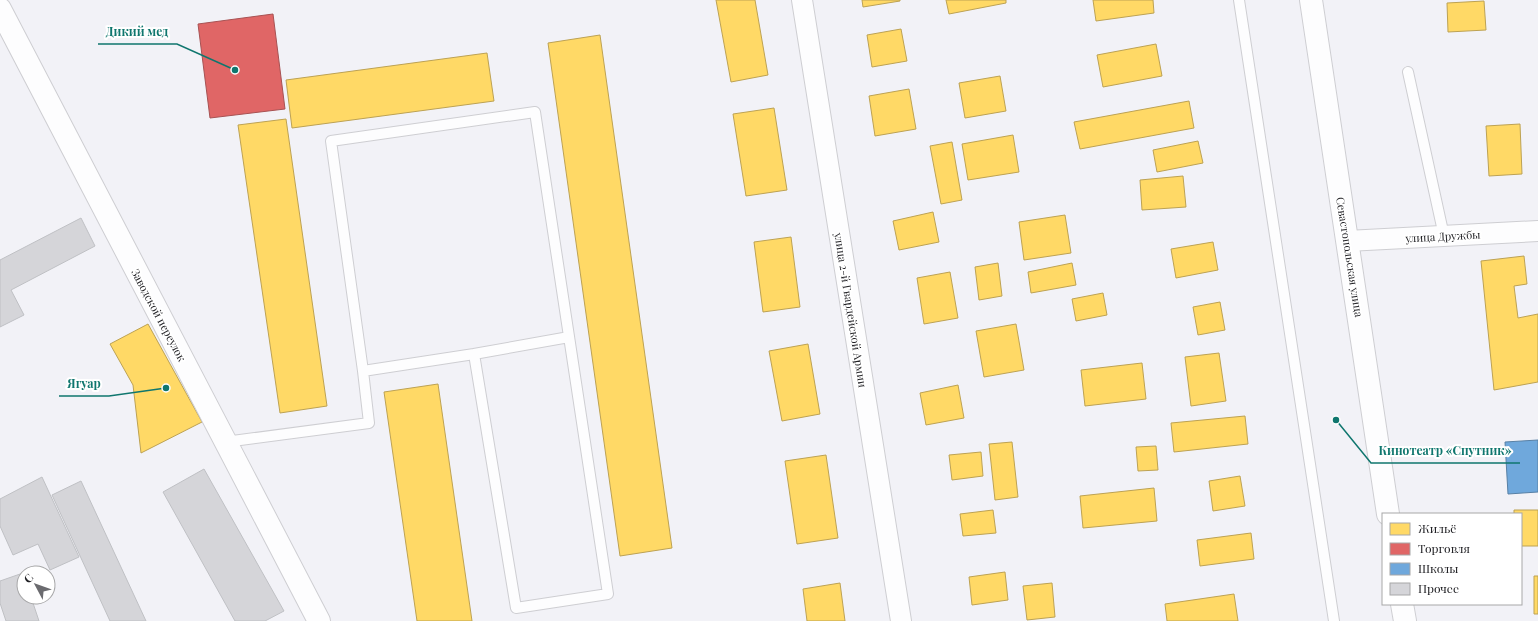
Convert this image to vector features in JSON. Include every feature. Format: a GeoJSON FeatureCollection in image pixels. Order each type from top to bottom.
{"type":"FeatureCollection","features":[{"type":"Feature","properties":{"kind":"street","name":"улица 2-й Гвардейской Армии"},"geometry":{"type":"LineString","coordinates":[[802,0],[901,621]]}},
{"type":"Feature","properties":{"kind":"street","name":"Севастопольская улица"},"geometry":{"type":"LineString","coordinates":[[1311,0],[1388,513]]}},
{"type":"Feature","properties":{"kind":"street","name":"Заводской переулок"},"geometry":{"type":"LineString","coordinates":[[0,9],[318,621]]}},
{"type":"Feature","properties":{"kind":"street","name":"улица Дружбы"},"geometry":{"type":"LineString","coordinates":[[1347,241],[1538,231]]}},
{"type":"Feature","properties":{"kind":"street"},"geometry":{"type":"LineString","coordinates":[[1402,605],[1405,621]]}},
{"type":"Feature","properties":{"kind":"lane"},"geometry":{"type":"LineString","coordinates":[[1239,0],[1334,621]]}},
{"type":"Feature","properties":{"kind":"lane"},"geometry":{"type":"LineString","coordinates":[[1408,72],[1444,236]]}},
{"type":"Feature","properties":{"kind":"lane"},"geometry":{"type":"LineString","coordinates":[[225,442],[369,423],[331,141],[535,112],[608,594],[516,608],[474,354]]}},
{"type":"Feature","properties":{"kind":"lane"},"geometry":{"type":"LineString","coordinates":[[363,371],[474,354],[569,337]]}},
{"type":"Feature","properties":{"kind":"building: Жильё"},"geometry":{"type":"Polygon","coordinates":[[[716,0],[755,0],[768,75],[731,82],[716,0]]]}},
{"type":"Feature","properties":{"kind":"building: Жильё"},"geometry":{"type":"Polygon","coordinates":[[[862,0],[900,0],[900,1],[863,7],[862,0]]]}},
{"type":"Feature","properties":{"kind":"building: Жильё"},"geometry":{"type":"Polygon","coordinates":[[[946,0],[1006,0],[1006,3],[949,14],[946,0]]]}},
{"type":"Feature","properties":{"kind":"building: Жильё"},"geometry":{"type":"Polygon","coordinates":[[[1093,0],[1153,0],[1154,13],[1096,21],[1093,0]]]}},
{"type":"Feature","properties":{"kind":"building: Жильё"},"geometry":{"type":"Polygon","coordinates":[[[1484,1],[1486,30],[1448,32],[1447,3],[1484,1]]]}},
{"type":"Feature","properties":{"kind":"building: Жильё"},"geometry":{"type":"Polygon","coordinates":[[[901,29],[907,61],[872,67],[867,35],[901,29]]]}},
{"type":"Feature","properties":{"kind":"building: Жильё"},"geometry":{"type":"Polygon","coordinates":[[[600,35],[672,548],[620,556],[548,43],[600,35]]]}},
{"type":"Feature","properties":{"kind":"building: Жильё"},"geometry":{"type":"Polygon","coordinates":[[[1156,44],[1162,76],[1103,87],[1097,55],[1156,44]]]}},
{"type":"Feature","properties":{"kind":"building: Жильё"},"geometry":{"type":"Polygon","coordinates":[[[487,53],[494,101],[292,128],[286,80],[487,53]]]}},
{"type":"Feature","properties":{"kind":"building: Жильё"},"geometry":{"type":"Polygon","coordinates":[[[1000,76],[1006,111],[965,118],[959,83],[1000,76]]]}},
{"type":"Feature","properties":{"kind":"building: Жильё"},"geometry":{"type":"Polygon","coordinates":[[[909,89],[916,129],[875,136],[869,96],[909,89]]]}},
{"type":"Feature","properties":{"kind":"building: Жильё"},"geometry":{"type":"Polygon","coordinates":[[[1189,101],[1194,128],[1080,149],[1074,122],[1189,101]]]}},
{"type":"Feature","properties":{"kind":"building: Жильё"},"geometry":{"type":"Polygon","coordinates":[[[774,108],[787,190],[746,196],[733,114],[774,108]]]}},
{"type":"Feature","properties":{"kind":"building: Жильё"},"geometry":{"type":"Polygon","coordinates":[[[286,119],[327,406],[280,413],[238,125],[286,119]]]}},
{"type":"Feature","properties":{"kind":"building: Жильё"},"geometry":{"type":"Polygon","coordinates":[[[1520,124],[1522,174],[1489,176],[1486,126],[1520,124]]]}},
{"type":"Feature","properties":{"kind":"building: Жильё"},"geometry":{"type":"Polygon","coordinates":[[[1013,135],[1019,172],[968,180],[962,144],[1013,135]]]}},
{"type":"Feature","properties":{"kind":"building: Жильё"},"geometry":{"type":"Polygon","coordinates":[[[1198,141],[1203,163],[1157,172],[1153,150],[1198,141]]]}},
{"type":"Feature","properties":{"kind":"building: Жильё"},"geometry":{"type":"Polygon","coordinates":[[[952,142],[962,200],[941,204],[930,146],[952,142]]]}},
{"type":"Feature","properties":{"kind":"building: Жильё"},"geometry":{"type":"Polygon","coordinates":[[[1183,176],[1186,207],[1142,210],[1140,180],[1183,176]]]}},
{"type":"Feature","properties":{"kind":"building: Жильё"},"geometry":{"type":"Polygon","coordinates":[[[933,212],[939,242],[899,250],[893,221],[933,212]]]}},
{"type":"Feature","properties":{"kind":"building: Жильё"},"geometry":{"type":"Polygon","coordinates":[[[1065,215],[1071,253],[1024,260],[1019,222],[1065,215]]]}},
{"type":"Feature","properties":{"kind":"building: Жильё"},"geometry":{"type":"Polygon","coordinates":[[[791,237],[800,307],[763,312],[754,242],[791,237]]]}},
{"type":"Feature","properties":{"kind":"building: Жильё"},"geometry":{"type":"Polygon","coordinates":[[[1213,242],[1218,270],[1176,278],[1171,249],[1213,242]]]}},
{"type":"Feature","properties":{"kind":"building: Жильё"},"geometry":{"type":"Polygon","coordinates":[[[1524,256],[1527,284],[1514,286],[1518,318],[1538,314],[1538,382],[1494,390],[1481,261],[1524,256]]]}},
{"type":"Feature","properties":{"kind":"building: Жильё"},"geometry":{"type":"Polygon","coordinates":[[[998,263],[1002,296],[979,300],[975,267],[998,263]]]}},
{"type":"Feature","properties":{"kind":"building: Жильё"},"geometry":{"type":"Polygon","coordinates":[[[1072,263],[1076,285],[1031,293],[1028,272],[1072,263]]]}},
{"type":"Feature","properties":{"kind":"building: Жильё"},"geometry":{"type":"Polygon","coordinates":[[[950,272],[958,318],[924,324],[917,278],[950,272]]]}},
{"type":"Feature","properties":{"kind":"building: Жильё"},"geometry":{"type":"Polygon","coordinates":[[[1103,293],[1107,315],[1076,321],[1072,299],[1103,293]]]}},
{"type":"Feature","properties":{"kind":"building: Жильё"},"geometry":{"type":"Polygon","coordinates":[[[1220,302],[1225,330],[1198,335],[1193,307],[1220,302]]]}},
{"type":"Feature","properties":{"kind":"building: Жильё"},"geometry":{"type":"Polygon","coordinates":[[[148,324],[202,422],[141,453],[133,385],[110,344],[148,324]]]}},
{"type":"Feature","properties":{"kind":"building: Жильё"},"geometry":{"type":"Polygon","coordinates":[[[1016,324],[1024,370],[984,377],[976,331],[1016,324]]]}},
{"type":"Feature","properties":{"kind":"building: Жильё"},"geometry":{"type":"Polygon","coordinates":[[[808,344],[820,414],[782,421],[769,351],[808,344]]]}},
{"type":"Feature","properties":{"kind":"building: Жильё"},"geometry":{"type":"Polygon","coordinates":[[[1219,353],[1226,401],[1191,406],[1185,357],[1219,353]]]}},
{"type":"Feature","properties":{"kind":"building: Жильё"},"geometry":{"type":"Polygon","coordinates":[[[1142,363],[1146,399],[1085,406],[1081,370],[1142,363]]]}},
{"type":"Feature","properties":{"kind":"building: Жильё"},"geometry":{"type":"Polygon","coordinates":[[[438,384],[472,621],[417,621],[384,392],[438,384]]]}},
{"type":"Feature","properties":{"kind":"building: Жильё"},"geometry":{"type":"Polygon","coordinates":[[[958,385],[964,418],[926,425],[920,393],[958,385]]]}},
{"type":"Feature","properties":{"kind":"building: Жильё"},"geometry":{"type":"Polygon","coordinates":[[[1245,416],[1248,444],[1174,452],[1171,423],[1245,416]]]}},
{"type":"Feature","properties":{"kind":"building: Жильё"},"geometry":{"type":"Polygon","coordinates":[[[1012,442],[1018,497],[995,500],[989,444],[1012,442]]]}},
{"type":"Feature","properties":{"kind":"building: Жильё"},"geometry":{"type":"Polygon","coordinates":[[[1156,446],[1158,470],[1138,471],[1136,447],[1156,446]]]}},
{"type":"Feature","properties":{"kind":"building: Жильё"},"geometry":{"type":"Polygon","coordinates":[[[981,452],[983,476],[952,480],[949,455],[981,452]]]}},
{"type":"Feature","properties":{"kind":"building: Жильё"},"geometry":{"type":"Polygon","coordinates":[[[826,455],[838,538],[797,544],[785,461],[826,455]]]}},
{"type":"Feature","properties":{"kind":"building: Жильё"},"geometry":{"type":"Polygon","coordinates":[[[1240,476],[1245,506],[1213,511],[1209,481],[1240,476]]]}},
{"type":"Feature","properties":{"kind":"building: Жильё"},"geometry":{"type":"Polygon","coordinates":[[[1154,488],[1157,521],[1083,528],[1080,496],[1154,488]]]}},
{"type":"Feature","properties":{"kind":"building: Жильё"},"geometry":{"type":"Polygon","coordinates":[[[993,510],[996,533],[963,536],[960,514],[993,510]]]}},
{"type":"Feature","properties":{"kind":"building: Жильё"},"geometry":{"type":"Polygon","coordinates":[[[1514,510],[1538,510],[1538,546],[1522,546],[1522,513],[1514,513],[1514,510]]]}},
{"type":"Feature","properties":{"kind":"building: Жильё"},"geometry":{"type":"Polygon","coordinates":[[[1251,533],[1254,559],[1200,566],[1197,540],[1251,533]]]}},
{"type":"Feature","properties":{"kind":"building: Жильё"},"geometry":{"type":"Polygon","coordinates":[[[1005,572],[1008,600],[972,605],[969,577],[1005,572]]]}},
{"type":"Feature","properties":{"kind":"building: Жильё"},"geometry":{"type":"Polygon","coordinates":[[[1534,576],[1538,576],[1538,614],[1534,614],[1534,576]]]}},
{"type":"Feature","properties":{"kind":"building: Жильё"},"geometry":{"type":"Polygon","coordinates":[[[840,583],[845,621],[807,621],[803,589],[840,583]]]}},
{"type":"Feature","properties":{"kind":"building: Жильё"},"geometry":{"type":"Polygon","coordinates":[[[1052,583],[1055,617],[1027,620],[1023,586],[1052,583]]]}},
{"type":"Feature","properties":{"kind":"building: Жильё"},"geometry":{"type":"Polygon","coordinates":[[[1234,594],[1238,621],[1167,621],[1165,604],[1234,594]]]}},
{"type":"Feature","properties":{"kind":"building: Торговля"},"geometry":{"type":"Polygon","coordinates":[[[273,14],[285,109],[210,118],[198,24],[273,14]]]}},
{"type":"Feature","properties":{"kind":"building: Школы"},"geometry":{"type":"Polygon","coordinates":[[[1538,440],[1538,492],[1508,494],[1505,442],[1538,440]]]}},
{"type":"Feature","properties":{"kind":"building: Прочее"},"geometry":{"type":"Polygon","coordinates":[[[81,218],[95,246],[11,290],[24,315],[0,327],[0,260],[81,218]]]}},
{"type":"Feature","properties":{"kind":"building: Прочее"},"geometry":{"type":"Polygon","coordinates":[[[204,469],[284,611],[265,621],[235,621],[163,492],[204,469]]]}},
{"type":"Feature","properties":{"kind":"building: Прочее"},"geometry":{"type":"Polygon","coordinates":[[[42,477],[79,557],[56,567],[56,565],[48,565],[38,544],[13,555],[0,526],[0,499],[42,477]]]}},
{"type":"Feature","properties":{"kind":"building: Прочее"},"geometry":{"type":"Polygon","coordinates":[[[81,481],[146,621],[110,621],[52,495],[81,481]]]}},
{"type":"Feature","properties":{"kind":"building: Прочее"},"geometry":{"type":"Polygon","coordinates":[[[16,575],[16,605],[34,605],[39,621],[6,621],[0,603],[0,581],[16,575]]]}},
{"type":"Feature","properties":{"kind":"place","name":"Дикий мед"},"geometry":{"type":"Point","coordinates":[235,70]}},
{"type":"Feature","properties":{"kind":"place","name":"Ягуар"},"geometry":{"type":"Point","coordinates":[166,388]}},
{"type":"Feature","properties":{"kind":"place","name":"Кинотеатр «Спутник»"},"geometry":{"type":"Point","coordinates":[1336,420]}}]}
